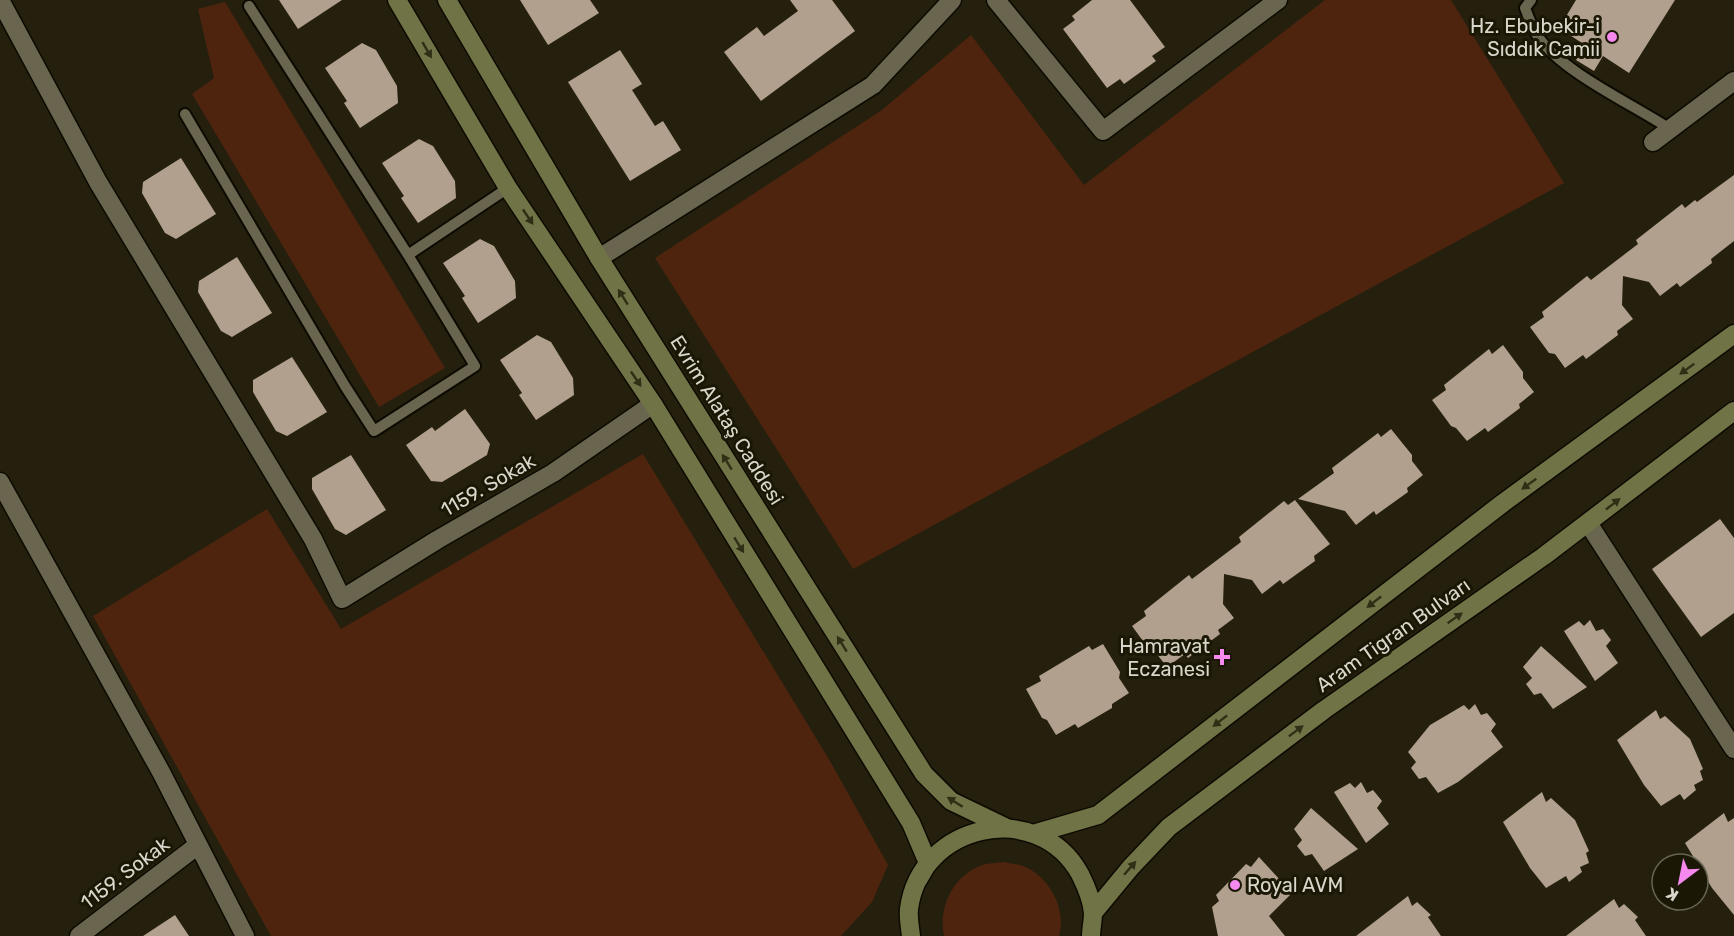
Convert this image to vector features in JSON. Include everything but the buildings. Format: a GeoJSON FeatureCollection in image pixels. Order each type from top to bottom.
{"type":"FeatureCollection","features":[{"type":"Feature","properties":{"kind":"main road"},"geometry":{"type":"LineString","coordinates":[[397,0],[508,188],[653,404],[911,823],[928,863],[918,880],[899,936]]}},
{"type":"Feature","properties":{"kind":"main road","name":"Evrim Alataş Caddesi"},"geometry":{"type":"LineString","coordinates":[[447,0],[599,258],[924,774],[951,801],[1007,828]]}},
{"type":"Feature","properties":{"kind":"main road"},"geometry":{"type":"LineString","coordinates":[[1033,834],[1098,815],[1503,503],[1734,334]]}},
{"type":"Feature","properties":{"kind":"main road","name":"Aram Tigran Bulvarı"},"geometry":{"type":"LineString","coordinates":[[1093,913],[1131,867],[1169,827],[1324,710],[1534,563],[1734,411]]}},
{"type":"Feature","properties":{"kind":"main road"},"geometry":{"type":"LineString","coordinates":[[918,880],[933,858],[954,840],[980,830],[1007,828],[1033,834],[1056,847],[1074,865],[1087,888],[1093,913],[1090,936]]}},
{"type":"Feature","properties":{"kind":"main road"},"geometry":{"type":"LineString","coordinates":[[909,909],[911,936]]}},
{"type":"Feature","properties":{"kind":"street","name":"1159. Sokak"},"geometry":{"type":"LineString","coordinates":[[0,0],[98,182],[313,539],[342,599],[437,540],[553,473],[653,404]]}},
{"type":"Feature","properties":{"kind":"street"},"geometry":{"type":"LineString","coordinates":[[599,258],[873,85],[952,0]]}},
{"type":"Feature","properties":{"kind":"street"},"geometry":{"type":"LineString","coordinates":[[996,0],[1103,131],[1278,0]]}},
{"type":"Feature","properties":{"kind":"street"},"geometry":{"type":"LineString","coordinates":[[1653,142],[1734,81]]}},
{"type":"Feature","properties":{"kind":"street"},"geometry":{"type":"LineString","coordinates":[[0,482],[161,772],[245,936]]}},
{"type":"Feature","properties":{"kind":"street"},"geometry":{"type":"LineString","coordinates":[[1588,523],[1734,749]]}},
{"type":"Feature","properties":{"kind":"street","name":"1159. Sokak"},"geometry":{"type":"LineString","coordinates":[[79,936],[198,845]]}},
{"type":"Feature","properties":{"kind":"lane"},"geometry":{"type":"LineString","coordinates":[[1531,0],[1525,8],[1538,38],[1558,58],[1670,129]]}},
{"type":"Feature","properties":{"kind":"lane"},"geometry":{"type":"LineString","coordinates":[[185,114],[339,376],[374,431],[475,366],[408,255],[249,6]]}},
{"type":"Feature","properties":{"kind":"lane"},"geometry":{"type":"LineString","coordinates":[[408,255],[508,188]]}},
{"type":"Feature","properties":{"kind":"shaded area"},"geometry":{"type":"Polygon","coordinates":[[[1325,0],[1451,0],[1564,183],[853,569],[655,258],[882,110],[971,35],[1084,185],[1325,0]]]}},
{"type":"Feature","properties":{"kind":"shaded area"},"geometry":{"type":"Polygon","coordinates":[[[225,2],[445,368],[379,407],[192,94],[214,78],[198,9],[225,2]]]}},
{"type":"Feature","properties":{"kind":"shaded area"},"geometry":{"type":"Polygon","coordinates":[[[643,454],[830,761],[888,865],[872,902],[841,936],[271,936],[93,616],[267,509],[341,629],[643,454]]]}},
{"type":"Feature","properties":{"kind":"shaded area"},"geometry":{"type":"Polygon","coordinates":[[[1005,862],[1021,865],[1041,877],[1048,885],[1058,905],[1061,926],[1059,936],[944,936],[946,902],[957,883],[975,868],[1005,862]]]}},
{"type":"Feature","properties":{"kind":"place","name":"Hz. Ebubekir-i Sıddık Camii"},"geometry":{"type":"Point","coordinates":[1612,37]}},
{"type":"Feature","properties":{"kind":"place","name":"Hamravat Eczanesi"},"geometry":{"type":"Point","coordinates":[1222,657]}},
{"type":"Feature","properties":{"kind":"place","name":"Royal AVM"},"geometry":{"type":"Point","coordinates":[1235,885]}}]}
